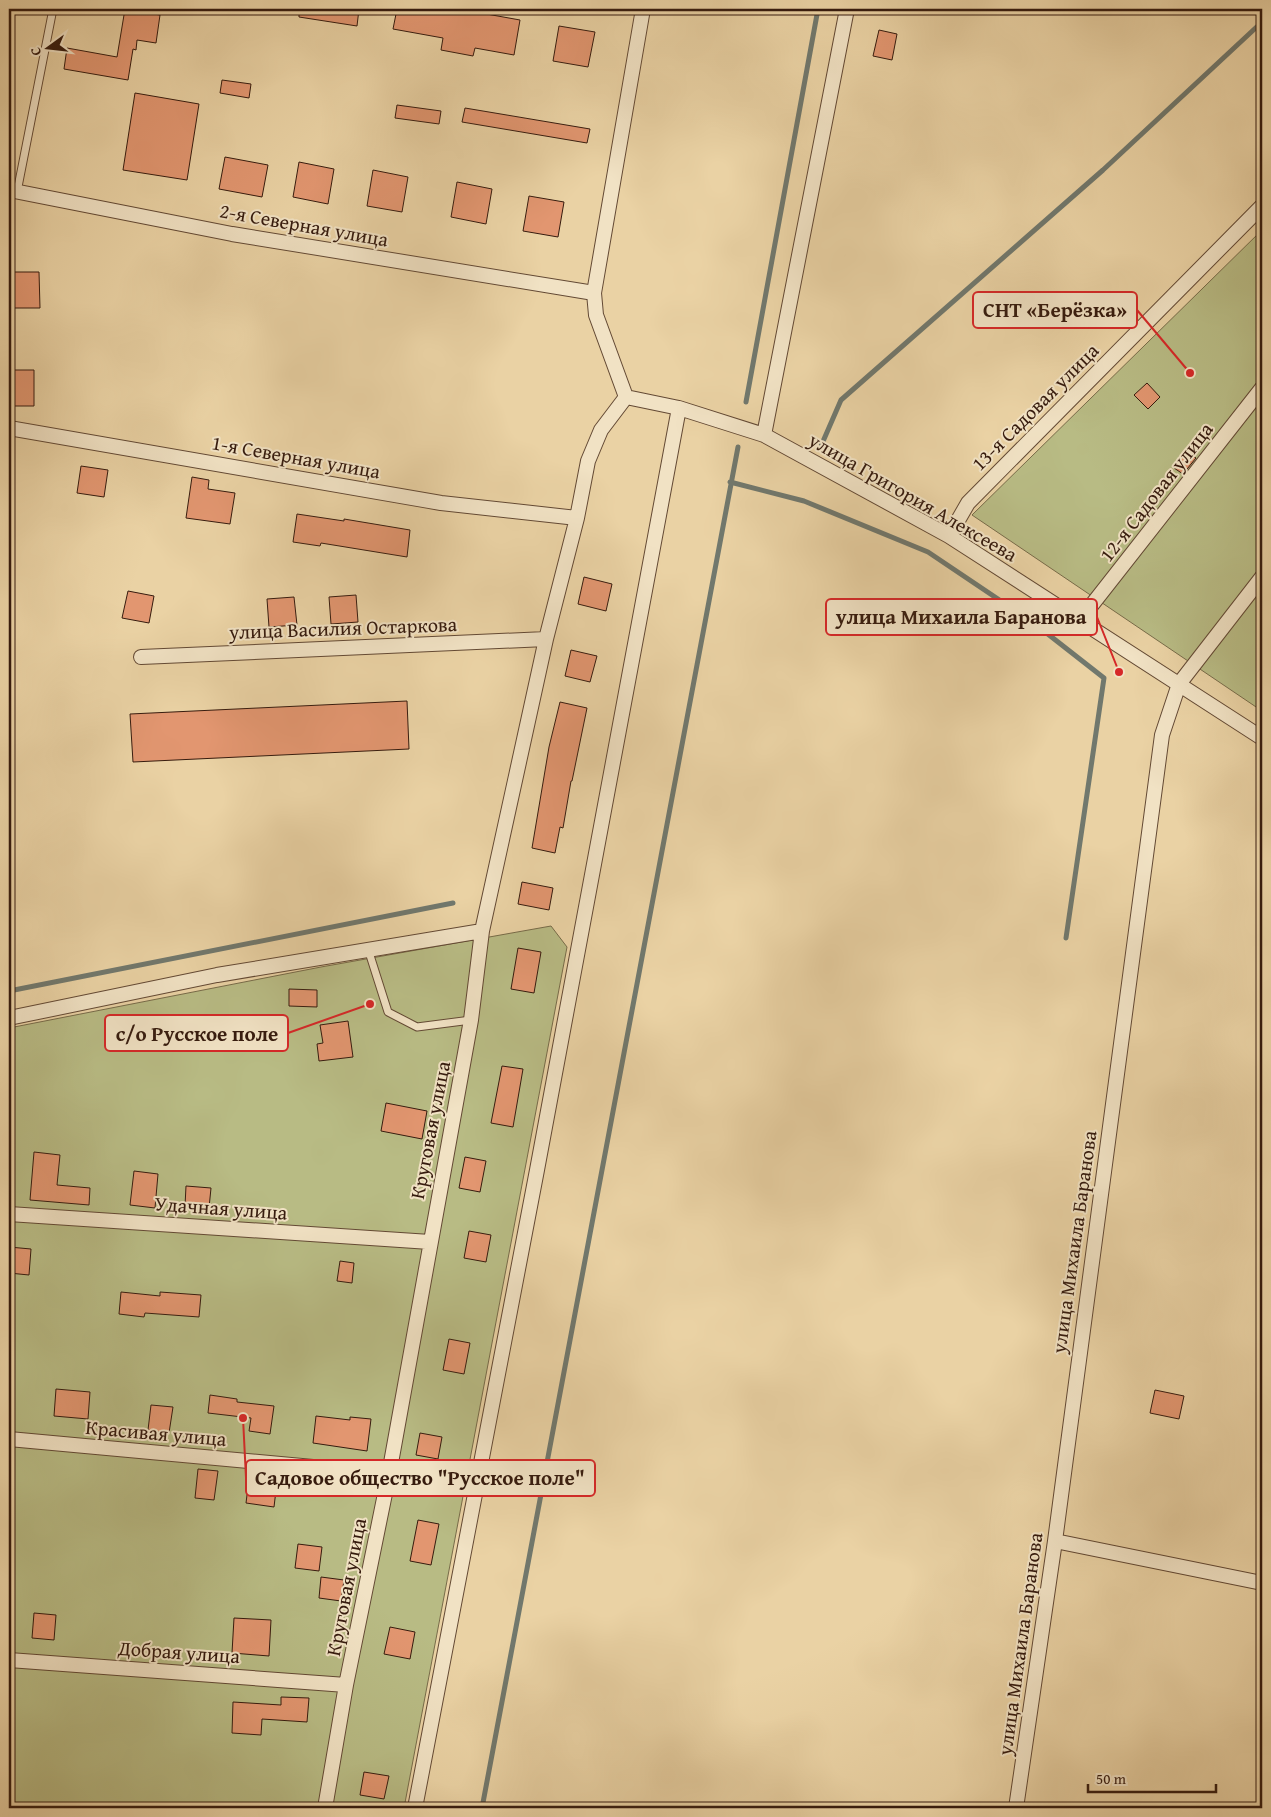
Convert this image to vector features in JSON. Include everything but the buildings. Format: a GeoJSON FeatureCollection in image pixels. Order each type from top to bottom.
{"type":"FeatureCollection","features":[{"type":"Feature","properties":{"kind":"street"},"geometry":{"type":"LineString","coordinates":[[626,397],[596,315],[594,293],[643,9]]}},
{"type":"Feature","properties":{"kind":"street"},"geometry":{"type":"LineString","coordinates":[[764,435],[847,9]]}},
{"type":"Feature","properties":{"kind":"street","name":"2-я Северная улица"},"geometry":{"type":"LineString","coordinates":[[13,191],[232,234],[594,293]]}},
{"type":"Feature","properties":{"kind":"street","name":"13-я Садовая улица"},"geometry":{"type":"LineString","coordinates":[[949,536],[968,503],[1262,206]]}},
{"type":"Feature","properties":{"kind":"street","name":"12-я Садовая улица"},"geometry":{"type":"LineString","coordinates":[[1080,620],[1262,388]]}},
{"type":"Feature","properties":{"kind":"street","name":"улица Григория Алексеева"},"geometry":{"type":"LineString","coordinates":[[626,397],[679,408],[764,435],[949,536],[1262,738]]}},
{"type":"Feature","properties":{"kind":"street","name":"Круговая улица"},"geometry":{"type":"LineString","coordinates":[[324,1808],[346,1685],[389,1474],[471,1020],[482,931],[546,640],[577,518],[588,461],[601,430],[626,397]]}},
{"type":"Feature","properties":{"kind":"street"},"geometry":{"type":"LineString","coordinates":[[415,1808],[537,1170],[679,408]]}},
{"type":"Feature","properties":{"kind":"street","name":"1-я Северная улица"},"geometry":{"type":"LineString","coordinates":[[9,428],[441,503],[577,518]]}},
{"type":"Feature","properties":{"kind":"street","name":"улица Михаила Баранова"},"geometry":{"type":"LineString","coordinates":[[1016,1808],[1055,1541],[1162,735],[1179,684],[1262,577]]}},
{"type":"Feature","properties":{"kind":"street","name":"улица Василия Остаркова"},"geometry":{"type":"LineString","coordinates":[[142,657],[546,640]]}},
{"type":"Feature","properties":{"kind":"street"},"geometry":{"type":"LineString","coordinates":[[9,1018],[218,975],[482,931]]}},
{"type":"Feature","properties":{"kind":"street","name":"Удачная улица"},"geometry":{"type":"LineString","coordinates":[[9,1214],[430,1242]]}},
{"type":"Feature","properties":{"kind":"street","name":"Красивая улица"},"geometry":{"type":"LineString","coordinates":[[9,1439],[389,1474]]}},
{"type":"Feature","properties":{"kind":"street"},"geometry":{"type":"LineString","coordinates":[[1055,1541],[1262,1583]]}},
{"type":"Feature","properties":{"kind":"street","name":"Добрая улица"},"geometry":{"type":"LineString","coordinates":[[9,1660],[346,1685]]}},
{"type":"Feature","properties":{"kind":"lane"},"geometry":{"type":"LineString","coordinates":[[13,191],[53,9]]}},
{"type":"Feature","properties":{"kind":"lane"},"geometry":{"type":"LineString","coordinates":[[368,949],[388,1012],[417,1027],[471,1020]]}},
{"type":"Feature","properties":{"kind":"green space"},"geometry":{"type":"Polygon","coordinates":[[[1262,230],[1262,711],[972,515],[1262,230]]]}},
{"type":"Feature","properties":{"kind":"green space"},"geometry":{"type":"Polygon","coordinates":[[[551,926],[567,947],[404,1808],[9,1808],[9,1028],[321,967],[551,926]]]}},
{"type":"Feature","properties":{"kind":"waterway"},"geometry":{"type":"LineString","coordinates":[[746,402],[818,9]]}},
{"type":"Feature","properties":{"kind":"waterway"},"geometry":{"type":"LineString","coordinates":[[821,446],[841,400],[1103,170],[1262,22]]}},
{"type":"Feature","properties":{"kind":"waterway"},"geometry":{"type":"LineString","coordinates":[[482,1808],[738,447]]}},
{"type":"Feature","properties":{"kind":"waterway"},"geometry":{"type":"LineString","coordinates":[[730,482],[804,501],[928,552],[1035,624],[1104,678],[1066,938]]}},
{"type":"Feature","properties":{"kind":"waterway"},"geometry":{"type":"LineString","coordinates":[[9,991],[453,903]]}},
{"type":"Feature","properties":{"kind":"place","name":"СНТ «Берёзка»"},"geometry":{"type":"Point","coordinates":[1190,373]}},
{"type":"Feature","properties":{"kind":"place","name":"улица Михаила Баранова"},"geometry":{"type":"Point","coordinates":[1119,672]}},
{"type":"Feature","properties":{"kind":"place","name":"с/о Русское поле"},"geometry":{"type":"Point","coordinates":[370,1004]}},
{"type":"Feature","properties":{"kind":"place","name":"Садовое общество \"Русское поле\""},"geometry":{"type":"Point","coordinates":[243,1418]}}]}
